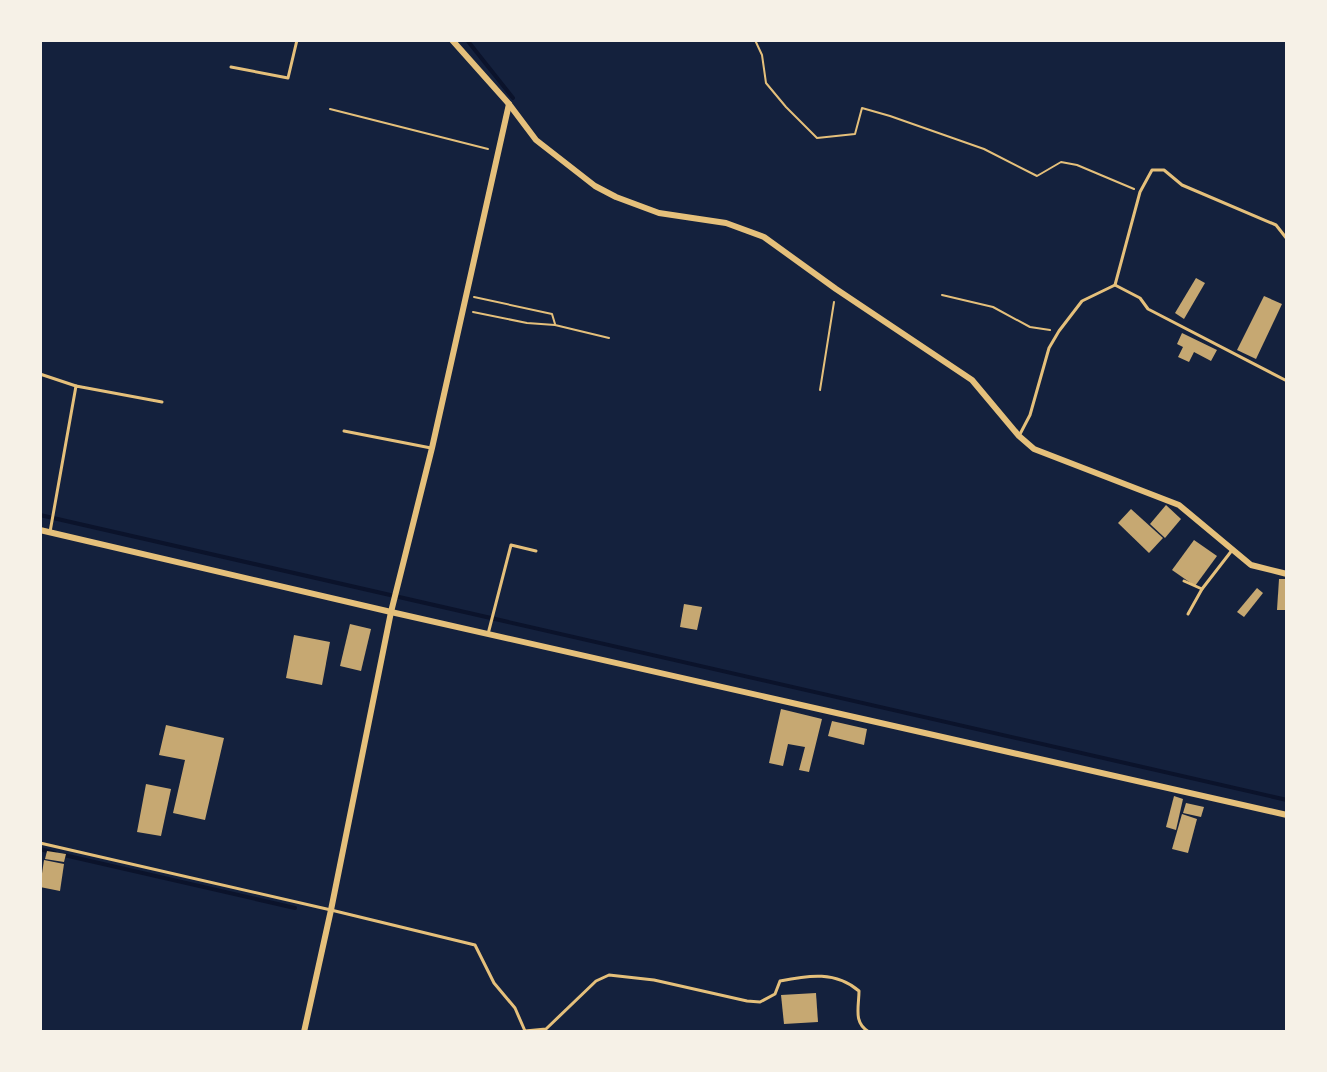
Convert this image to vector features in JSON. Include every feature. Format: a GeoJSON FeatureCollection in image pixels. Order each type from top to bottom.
{"type":"FeatureCollection","features":[{"type":"Feature","properties":{"kind":"street"},"geometry":{"type":"LineString","coordinates":[[452,40],[509,104],[536,140],[595,186],[659,213],[726,223],[764,237],[972,380],[1019,436],[1034,449],[1179,505],[1251,565],[1287,574]]}},
{"type":"Feature","properties":{"kind":"street"},"geometry":{"type":"LineString","coordinates":[[304,1032],[391,612],[432,448],[509,104]]}},
{"type":"Feature","properties":{"kind":"street"},"geometry":{"type":"LineString","coordinates":[[40,530],[1287,815]]}},
{"type":"Feature","properties":{"kind":"lane"},"geometry":{"type":"LineString","coordinates":[[231,67],[288,78],[297,40]]}},
{"type":"Feature","properties":{"kind":"lane"},"geometry":{"type":"LineString","coordinates":[[1019,436],[1030,415],[1049,348],[1059,331],[1082,301],[1115,285],[1140,192],[1152,170],[1164,170],[1182,185],[1276,225],[1287,239]]}},
{"type":"Feature","properties":{"kind":"lane"},"geometry":{"type":"LineString","coordinates":[[1115,285],[1140,298],[1148,309],[1287,381]]}},
{"type":"Feature","properties":{"kind":"lane"},"geometry":{"type":"LineString","coordinates":[[40,374],[76,386],[162,402]]}},
{"type":"Feature","properties":{"kind":"lane"},"geometry":{"type":"LineString","coordinates":[[50,532],[76,386]]}},
{"type":"Feature","properties":{"kind":"lane"},"geometry":{"type":"LineString","coordinates":[[344,431],[432,448]]}},
{"type":"Feature","properties":{"kind":"lane"},"geometry":{"type":"LineString","coordinates":[[488,634],[511,545],[536,551]]}},
{"type":"Feature","properties":{"kind":"lane"},"geometry":{"type":"LineString","coordinates":[[1188,614],[1202,589],[1233,549]]}},
{"type":"Feature","properties":{"kind":"lane"},"geometry":{"type":"LineString","coordinates":[[1184,581],[1202,589]]}},
{"type":"Feature","properties":{"kind":"lane"},"geometry":{"type":"LineString","coordinates":[[40,843],[475,945],[494,983],[515,1008],[525,1031],[546,1029],[596,981],[609,975],[654,980],[760,1002],[775,994],[780,981],[808,975],[849,982],[859,991],[857,1017],[869,1032]]}},
{"type":"Feature","properties":{"kind":"path"},"geometry":{"type":"LineString","coordinates":[[755,40],[762,55],[766,83],[817,138],[855,134],[862,108],[984,149],[1037,176],[1061,162],[1077,165],[1140,192]]}},
{"type":"Feature","properties":{"kind":"path"},"geometry":{"type":"LineString","coordinates":[[330,109],[498,151]]}},
{"type":"Feature","properties":{"kind":"path"},"geometry":{"type":"LineString","coordinates":[[820,390],[836,289]]}},
{"type":"Feature","properties":{"kind":"path"},"geometry":{"type":"LineString","coordinates":[[467,295],[552,314],[555,325]]}},
{"type":"Feature","properties":{"kind":"path"},"geometry":{"type":"LineString","coordinates":[[942,295],[993,307],[1030,327],[1059,331]]}},
{"type":"Feature","properties":{"kind":"path"},"geometry":{"type":"LineString","coordinates":[[464,310],[527,323],[555,325],[609,338]]}},
{"type":"Feature","properties":{"kind":"building"},"geometry":{"type":"Polygon","coordinates":[[[1196,278],[1205,283],[1184,319],[1175,313],[1196,278]]]}},
{"type":"Feature","properties":{"kind":"building"},"geometry":{"type":"Polygon","coordinates":[[[1264,296],[1282,304],[1256,359],[1237,350],[1264,296]]]}},
{"type":"Feature","properties":{"kind":"building"},"geometry":{"type":"Polygon","coordinates":[[[1182,333],[1217,350],[1211,361],[1194,352],[1189,362],[1178,357],[1183,347],[1177,344],[1182,333]]]}},
{"type":"Feature","properties":{"kind":"building"},"geometry":{"type":"Polygon","coordinates":[[[1166,505],[1181,519],[1165,538],[1150,524],[1166,505]]]}},
{"type":"Feature","properties":{"kind":"building"},"geometry":{"type":"Polygon","coordinates":[[[1131,509],[1163,538],[1149,553],[1118,523],[1131,509]]]}},
{"type":"Feature","properties":{"kind":"building"},"geometry":{"type":"Polygon","coordinates":[[[1194,540],[1217,556],[1195,586],[1172,570],[1194,540]]]}},
{"type":"Feature","properties":{"kind":"building"},"geometry":{"type":"Polygon","coordinates":[[[1279,579],[1287,579],[1286,610],[1277,610],[1279,579]]]}},
{"type":"Feature","properties":{"kind":"building"},"geometry":{"type":"Polygon","coordinates":[[[1257,588],[1263,593],[1244,617],[1237,612],[1257,588]]]}},
{"type":"Feature","properties":{"kind":"building"},"geometry":{"type":"Polygon","coordinates":[[[684,604],[702,607],[697,630],[680,627],[684,604]]]}},
{"type":"Feature","properties":{"kind":"building"},"geometry":{"type":"Polygon","coordinates":[[[350,624],[371,629],[361,671],[340,666],[350,624]]]}},
{"type":"Feature","properties":{"kind":"building"},"geometry":{"type":"Polygon","coordinates":[[[294,635],[330,642],[322,685],[286,678],[294,635]]]}},
{"type":"Feature","properties":{"kind":"building"},"geometry":{"type":"Polygon","coordinates":[[[781,709],[822,719],[809,772],[799,770],[805,747],[788,744],[783,766],[769,763],[781,709]]]}},
{"type":"Feature","properties":{"kind":"building"},"geometry":{"type":"Polygon","coordinates":[[[832,721],[867,729],[864,745],[828,736],[832,721]]]}},
{"type":"Feature","properties":{"kind":"building"},"geometry":{"type":"Polygon","coordinates":[[[166,725],[224,738],[205,820],[173,813],[185,760],[159,755],[166,725]]]}},
{"type":"Feature","properties":{"kind":"building"},"geometry":{"type":"Polygon","coordinates":[[[146,784],[171,789],[161,836],[137,832],[146,784]]]}},
{"type":"Feature","properties":{"kind":"building"},"geometry":{"type":"Polygon","coordinates":[[[1174,796],[1183,799],[1176,830],[1166,827],[1174,796]]]}},
{"type":"Feature","properties":{"kind":"building"},"geometry":{"type":"Polygon","coordinates":[[[1186,803],[1204,807],[1201,817],[1183,813],[1186,803]]]}},
{"type":"Feature","properties":{"kind":"building"},"geometry":{"type":"Polygon","coordinates":[[[1182,814],[1197,819],[1188,853],[1172,849],[1182,814]]]}},
{"type":"Feature","properties":{"kind":"building"},"geometry":{"type":"Polygon","coordinates":[[[47,851],[66,854],[64,862],[45,859],[47,851]]]}},
{"type":"Feature","properties":{"kind":"building"},"geometry":{"type":"Polygon","coordinates":[[[44,860],[64,864],[60,891],[40,887],[44,860]]]}},
{"type":"Feature","properties":{"kind":"building"},"geometry":{"type":"Polygon","coordinates":[[[816,993],[818,1022],[784,1024],[781,995],[816,993]]]}},
{"type":"Feature","properties":{"kind":"waterway"},"geometry":{"type":"LineString","coordinates":[[467,40],[513,98]]}},
{"type":"Feature","properties":{"kind":"waterway"},"geometry":{"type":"LineString","coordinates":[[40,515],[1287,800]]}},
{"type":"Feature","properties":{"kind":"waterway"},"geometry":{"type":"LineString","coordinates":[[40,849],[55,853]]}},
{"type":"Feature","properties":{"kind":"waterway"},"geometry":{"type":"LineString","coordinates":[[64,855],[295,908]]}}]}
